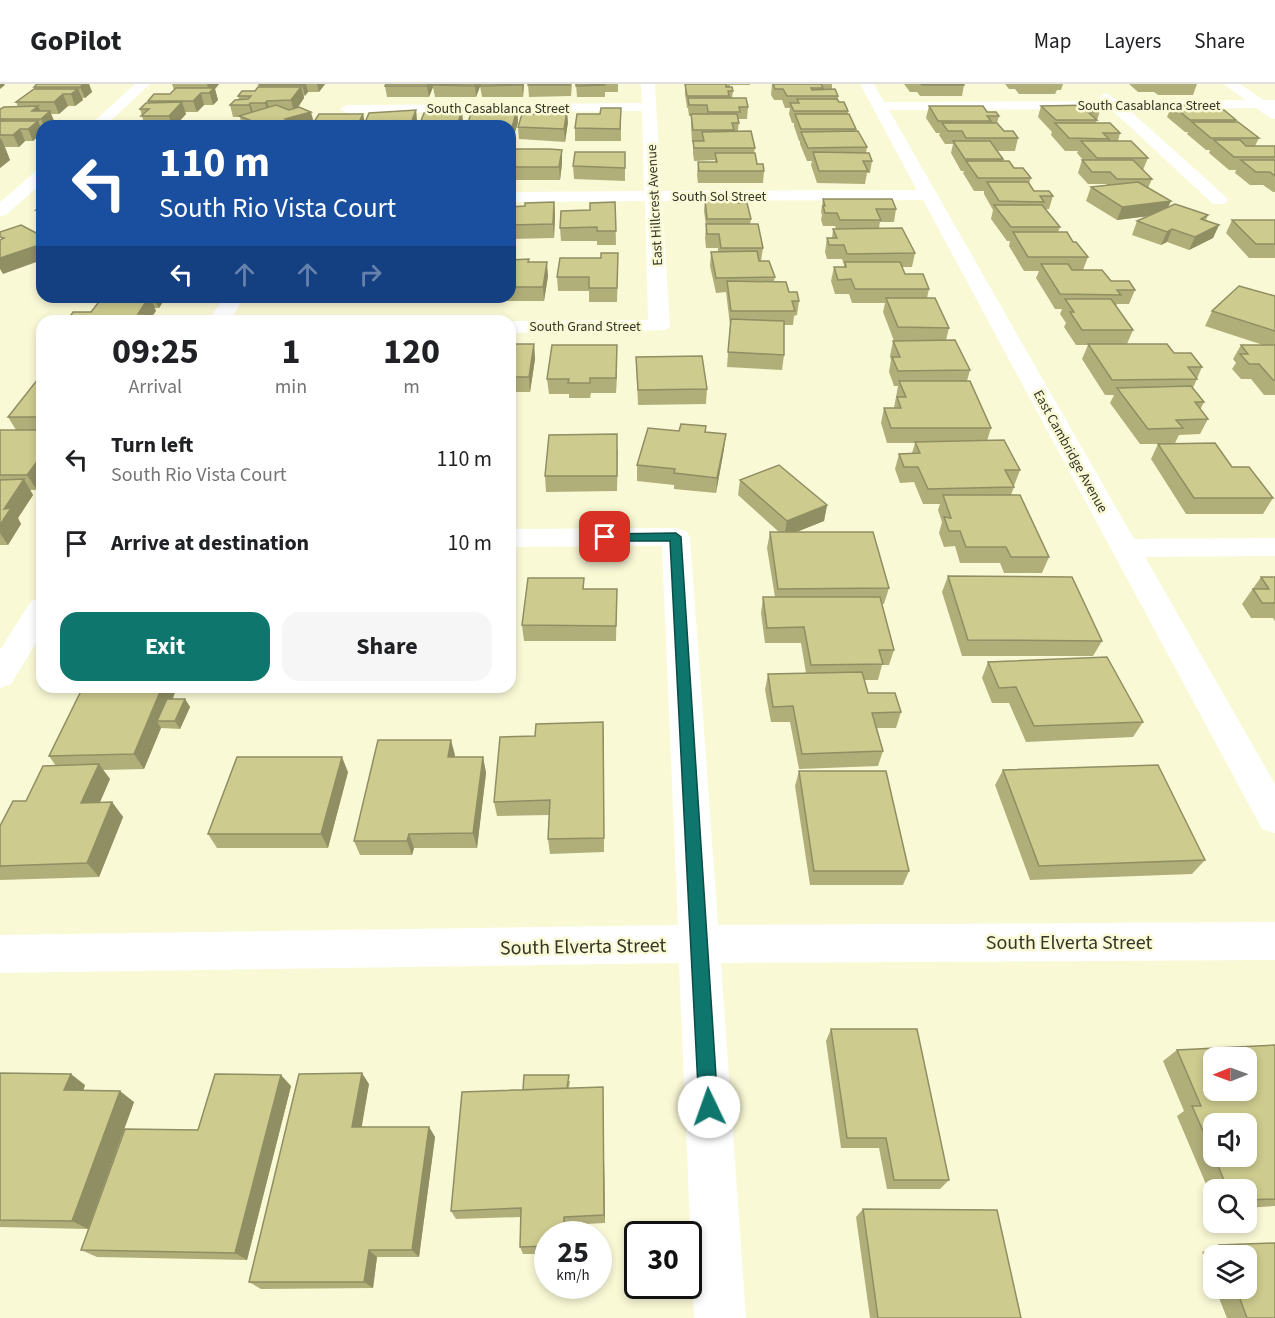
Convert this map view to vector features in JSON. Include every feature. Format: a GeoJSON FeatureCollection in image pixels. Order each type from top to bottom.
{"type":"FeatureCollection","features":[{"type":"Feature","properties":{"kind":"street"},"geometry":{"type":"LineString","coordinates":[[103,120],[143,84]]}},
{"type":"Feature","properties":{"kind":"street","name":"East Hillcrest Avenue"},"geometry":{"type":"LineString","coordinates":[[648,84],[659,326]]}},
{"type":"Feature","properties":{"kind":"street","name":"East Cambridge Avenue"},"geometry":{"type":"LineString","coordinates":[[867,84],[1275,818]]}},
{"type":"Feature","properties":{"kind":"street"},"geometry":{"type":"LineString","coordinates":[[1232,84],[1275,115]]}},
{"type":"Feature","properties":{"kind":"street"},"geometry":{"type":"LineString","coordinates":[[1255,84],[1275,98]]}},
{"type":"Feature","properties":{"kind":"street"},"geometry":{"type":"LineString","coordinates":[[1099,91],[1219,200]]}},
{"type":"Feature","properties":{"kind":"street","name":"South Casablanca Street"},"geometry":{"type":"LineString","coordinates":[[357,92],[347,109],[649,107]]}},
{"type":"Feature","properties":{"kind":"street","name":"South Casablanca Street"},"geometry":{"type":"LineString","coordinates":[[879,106],[1275,104]]}},
{"type":"Feature","properties":{"kind":"street"},"geometry":{"type":"LineString","coordinates":[[0,211],[36,179]]}},
{"type":"Feature","properties":{"kind":"street","name":"South Sol Street"},"geometry":{"type":"LineString","coordinates":[[516,197],[928,195]]}},
{"type":"Feature","properties":{"kind":"street","name":"South Grand Street"},"geometry":{"type":"LineString","coordinates":[[516,327],[659,326]]}},
{"type":"Feature","properties":{"kind":"street"},"geometry":{"type":"LineString","coordinates":[[516,538],[676,537],[720,1318]]}},
{"type":"Feature","properties":{"kind":"street"},"geometry":{"type":"LineString","coordinates":[[1126,548],[1275,547]]}},
{"type":"Feature","properties":{"kind":"street"},"geometry":{"type":"LineString","coordinates":[[3,666],[36,617]]}},
{"type":"Feature","properties":{"kind":"street","name":"South Elverta Street"},"geometry":{"type":"LineString","coordinates":[[0,954],[700,944],[1275,941]]}},
{"type":"Feature","properties":{"kind":"building"},"geometry":{"type":"Polygon","coordinates":[[[37,84],[84,84],[80,87],[34,87],[37,84]]]}},
{"type":"Feature","properties":{"kind":"building"},"geometry":{"type":"Polygon","coordinates":[[[260,84],[303,84],[259,85],[260,84]]]}},
{"type":"Feature","properties":{"kind":"building"},"geometry":{"type":"Polygon","coordinates":[[[386,84],[428,84],[427,86],[385,86],[386,84]]]}},
{"type":"Feature","properties":{"kind":"building"},"geometry":{"type":"Polygon","coordinates":[[[475,84],[475,86],[433,85],[475,84]]]}},
{"type":"Feature","properties":{"kind":"building"},"geometry":{"type":"Polygon","coordinates":[[[481,84],[522,84],[522,85],[480,86],[481,84]]]}},
{"type":"Feature","properties":{"kind":"building"},"geometry":{"type":"Polygon","coordinates":[[[570,84],[570,85],[528,85],[570,84]]]}},
{"type":"Feature","properties":{"kind":"building"},"geometry":{"type":"Polygon","coordinates":[[[576,84],[605,84],[605,85],[576,86],[576,84]]]}},
{"type":"Feature","properties":{"kind":"building"},"geometry":{"type":"Polygon","coordinates":[[[685,84],[726,84],[726,87],[732,87],[733,91],[728,91],[729,96],[687,96],[685,84]]]}},
{"type":"Feature","properties":{"kind":"building"},"geometry":{"type":"Polygon","coordinates":[[[773,84],[821,84],[823,88],[811,88],[812,90],[835,89],[838,96],[787,96],[783,89],[775,89],[773,84]]]}},
{"type":"Feature","properties":{"kind":"building"},"geometry":{"type":"Polygon","coordinates":[[[964,84],[964,85],[922,85],[964,84]]]}},
{"type":"Feature","properties":{"kind":"building"},"geometry":{"type":"Polygon","coordinates":[[[258,87],[301,87],[291,100],[230,105],[235,100],[248,99],[251,96],[238,96],[242,91],[255,91],[258,87]]]}},
{"type":"Feature","properties":{"kind":"building"},"geometry":{"type":"Polygon","coordinates":[[[176,88],[214,88],[209,93],[201,93],[193,101],[148,101],[154,94],[170,94],[176,88]]]}},
{"type":"Feature","properties":{"kind":"building"},"geometry":{"type":"Polygon","coordinates":[[[34,89],[78,89],[71,94],[63,94],[54,102],[16,102],[34,89]]]}},
{"type":"Feature","properties":{"kind":"building"},"geometry":{"type":"Polygon","coordinates":[[[688,98],[746,98],[748,107],[739,107],[740,112],[708,112],[707,105],[689,105],[688,98]]]}},
{"type":"Feature","properties":{"kind":"building"},"geometry":{"type":"Polygon","coordinates":[[[797,99],[837,99],[839,102],[844,102],[848,111],[794,111],[790,103],[799,103],[797,99]]]}},
{"type":"Feature","properties":{"kind":"building"},"geometry":{"type":"Polygon","coordinates":[[[182,102],[169,116],[141,116],[149,109],[140,109],[146,103],[182,102]]]}},
{"type":"Feature","properties":{"kind":"building"},"geometry":{"type":"Polygon","coordinates":[[[276,105],[289,110],[299,107],[311,112],[285,119],[287,120],[249,120],[239,116],[276,105]]]}},
{"type":"Feature","properties":{"kind":"building"},"geometry":{"type":"Polygon","coordinates":[[[1092,105],[1100,111],[1088,112],[1097,120],[1056,120],[1041,106],[1092,105]]]}},
{"type":"Feature","properties":{"kind":"building"},"geometry":{"type":"Polygon","coordinates":[[[1172,105],[1212,105],[1218,110],[1224,110],[1236,120],[1190,120],[1172,105]]]}},
{"type":"Feature","properties":{"kind":"building"},"geometry":{"type":"Polygon","coordinates":[[[38,106],[32,111],[50,111],[41,119],[0,119],[0,109],[4,107],[38,106]]]}},
{"type":"Feature","properties":{"kind":"building"},"geometry":{"type":"Polygon","coordinates":[[[929,106],[983,106],[987,112],[996,112],[999,116],[987,116],[991,121],[938,121],[929,106]]]}},
{"type":"Feature","properties":{"kind":"building"},"geometry":{"type":"Polygon","coordinates":[[[601,108],[621,108],[620,129],[575,128],[577,114],[600,114],[601,108]]]}},
{"type":"Feature","properties":{"kind":"building"},"geometry":{"type":"Polygon","coordinates":[[[416,110],[412,120],[366,120],[369,113],[416,110]]]}},
{"type":"Feature","properties":{"kind":"building"},"geometry":{"type":"Polygon","coordinates":[[[462,110],[459,120],[421,120],[424,113],[462,110]]]}},
{"type":"Feature","properties":{"kind":"building"},"geometry":{"type":"Polygon","coordinates":[[[472,110],[517,110],[514,120],[469,120],[472,110]]]}},
{"type":"Feature","properties":{"kind":"building"},"geometry":{"type":"Polygon","coordinates":[[[536,110],[567,110],[564,129],[518,127],[522,114],[536,114],[536,110]]]}},
{"type":"Feature","properties":{"kind":"building"},"geometry":{"type":"Polygon","coordinates":[[[319,114],[363,114],[360,120],[315,120],[319,114]]]}},
{"type":"Feature","properties":{"kind":"building"},"geometry":{"type":"Polygon","coordinates":[[[691,114],[737,114],[739,123],[732,123],[734,130],[693,130],[691,114]]]}},
{"type":"Feature","properties":{"kind":"building"},"geometry":{"type":"Polygon","coordinates":[[[795,114],[849,114],[856,129],[801,129],[795,114]]]}},
{"type":"Feature","properties":{"kind":"building"},"geometry":{"type":"Polygon","coordinates":[[[0,121],[36,121],[28,129],[20,129],[13,135],[0,135],[0,121]]]}},
{"type":"Feature","properties":{"kind":"building"},"geometry":{"type":"Polygon","coordinates":[[[1192,122],[1238,122],[1259,138],[1211,138],[1192,122]]]}},
{"type":"Feature","properties":{"kind":"building"},"geometry":{"type":"Polygon","coordinates":[[[942,123],[997,123],[1004,131],[1013,131],[1018,138],[966,138],[962,131],[948,131],[942,123]]]}},
{"type":"Feature","properties":{"kind":"building"},"geometry":{"type":"Polygon","coordinates":[[[1055,123],[1110,123],[1120,133],[1103,133],[1109,139],[1069,138],[1055,123]]]}},
{"type":"Feature","properties":{"kind":"building"},"geometry":{"type":"Polygon","coordinates":[[[751,131],[755,148],[694,148],[693,141],[704,141],[702,132],[751,131]]]}},
{"type":"Feature","properties":{"kind":"building"},"geometry":{"type":"Polygon","coordinates":[[[858,131],[867,147],[808,148],[801,132],[858,131]]]}},
{"type":"Feature","properties":{"kind":"building"},"geometry":{"type":"Polygon","coordinates":[[[1214,140],[1240,140],[1246,146],[1275,146],[1275,157],[1234,157],[1214,140]]]}},
{"type":"Feature","properties":{"kind":"building"},"geometry":{"type":"Polygon","coordinates":[[[953,141],[990,141],[1003,159],[965,159],[953,141]]]}},
{"type":"Feature","properties":{"kind":"building"},"geometry":{"type":"Polygon","coordinates":[[[1081,141],[1131,141],[1148,158],[1097,158],[1081,141]]]}},
{"type":"Feature","properties":{"kind":"building"},"geometry":{"type":"Polygon","coordinates":[[[516,149],[562,150],[559,167],[516,167],[516,149]]]}},
{"type":"Feature","properties":{"kind":"building"},"geometry":{"type":"Polygon","coordinates":[[[575,152],[625,152],[625,168],[573,166],[575,152]]]}},
{"type":"Feature","properties":{"kind":"building"},"geometry":{"type":"Polygon","coordinates":[[[813,152],[869,153],[872,161],[863,161],[868,171],[819,171],[813,152]]]}},
{"type":"Feature","properties":{"kind":"building"},"geometry":{"type":"Polygon","coordinates":[[[715,153],[755,153],[757,164],[763,164],[764,171],[699,171],[698,162],[717,162],[715,153]]]}},
{"type":"Feature","properties":{"kind":"building"},"geometry":{"type":"Polygon","coordinates":[[[1082,160],[1133,160],[1152,179],[1117,179],[1110,172],[1092,172],[1082,160]]]}},
{"type":"Feature","properties":{"kind":"building"},"geometry":{"type":"Polygon","coordinates":[[[1241,160],[1275,160],[1275,176],[1270,172],[1256,172],[1241,160]]]}},
{"type":"Feature","properties":{"kind":"building"},"geometry":{"type":"Polygon","coordinates":[[[966,161],[1009,161],[1014,168],[1023,168],[1031,178],[978,178],[966,161]]]}},
{"type":"Feature","properties":{"kind":"building"},"geometry":{"type":"Polygon","coordinates":[[[987,182],[1028,182],[1034,191],[1049,191],[1053,196],[1040,196],[1044,202],[999,201],[987,182]]]}},
{"type":"Feature","properties":{"kind":"building"},"geometry":{"type":"Polygon","coordinates":[[[1138,182],[1171,201],[1122,207],[1091,187],[1138,182]]]}},
{"type":"Feature","properties":{"kind":"building"},"geometry":{"type":"Polygon","coordinates":[[[705,198],[737,198],[738,203],[747,203],[751,219],[707,219],[705,198]]]}},
{"type":"Feature","properties":{"kind":"building"},"geometry":{"type":"Polygon","coordinates":[[[823,199],[892,199],[896,209],[876,209],[881,220],[840,220],[837,213],[825,213],[823,199]]]}},
{"type":"Feature","properties":{"kind":"building"},"geometry":{"type":"Polygon","coordinates":[[[554,202],[553,224],[516,225],[516,207],[525,206],[525,203],[554,202]]]}},
{"type":"Feature","properties":{"kind":"building"},"geometry":{"type":"Polygon","coordinates":[[[615,202],[616,231],[597,231],[597,227],[560,228],[561,211],[590,210],[590,203],[615,202]]]}},
{"type":"Feature","properties":{"kind":"building"},"geometry":{"type":"Polygon","coordinates":[[[1175,204],[1208,215],[1201,219],[1219,225],[1195,237],[1172,229],[1167,232],[1137,221],[1175,204]]]}},
{"type":"Feature","properties":{"kind":"building"},"geometry":{"type":"Polygon","coordinates":[[[994,205],[1042,205],[1060,227],[1011,227],[994,205]]]}},
{"type":"Feature","properties":{"kind":"building"},"geometry":{"type":"Polygon","coordinates":[[[1232,220],[1275,220],[1275,244],[1256,244],[1232,220]]]}},
{"type":"Feature","properties":{"kind":"building"},"geometry":{"type":"Polygon","coordinates":[[[706,224],[758,224],[763,248],[721,248],[719,234],[707,234],[706,224]]]}},
{"type":"Feature","properties":{"kind":"building"},"geometry":{"type":"Polygon","coordinates":[[[21,225],[36,233],[36,246],[0,258],[0,240],[4,238],[0,237],[0,232],[21,225]]]}},
{"type":"Feature","properties":{"kind":"building"},"geometry":{"type":"Polygon","coordinates":[[[902,228],[915,253],[847,254],[844,245],[829,245],[827,238],[837,238],[833,229],[902,228]]]}},
{"type":"Feature","properties":{"kind":"building"},"geometry":{"type":"Polygon","coordinates":[[[1013,232],[1067,232],[1073,242],[1076,242],[1088,257],[1028,257],[1013,232]]]}},
{"type":"Feature","properties":{"kind":"building"},"geometry":{"type":"Polygon","coordinates":[[[757,251],[759,261],[769,261],[775,277],[716,278],[711,252],[757,251]]]}},
{"type":"Feature","properties":{"kind":"building"},"geometry":{"type":"Polygon","coordinates":[[[601,253],[618,253],[617,288],[589,288],[589,277],[557,277],[560,258],[601,258],[601,253]]]}},
{"type":"Feature","properties":{"kind":"building"},"geometry":{"type":"Polygon","coordinates":[[[516,260],[547,262],[543,287],[516,287],[516,260]]]}},
{"type":"Feature","properties":{"kind":"building"},"geometry":{"type":"Polygon","coordinates":[[[845,262],[900,262],[905,274],[923,274],[929,289],[855,289],[851,279],[838,280],[834,267],[846,267],[845,262]]]}},
{"type":"Feature","properties":{"kind":"building"},"geometry":{"type":"Polygon","coordinates":[[[1041,264],[1068,264],[1072,270],[1102,270],[1111,281],[1129,281],[1135,290],[1117,290],[1121,295],[1060,294],[1041,264]]]}},
{"type":"Feature","properties":{"kind":"building"},"geometry":{"type":"Polygon","coordinates":[[[727,281],[786,282],[789,292],[797,292],[799,301],[792,301],[795,311],[731,311],[727,281]]]}},
{"type":"Feature","properties":{"kind":"building"},"geometry":{"type":"Polygon","coordinates":[[[1239,286],[1275,296],[1275,331],[1212,311],[1239,286]]]}},
{"type":"Feature","properties":{"kind":"building"},"geometry":{"type":"Polygon","coordinates":[[[886,298],[935,298],[949,328],[898,327],[886,298]]]}},
{"type":"Feature","properties":{"kind":"building"},"geometry":{"type":"Polygon","coordinates":[[[1065,299],[1111,299],[1133,330],[1082,330],[1070,312],[1074,312],[1065,299]]]}},
{"type":"Feature","properties":{"kind":"building"},"geometry":{"type":"Polygon","coordinates":[[[98,303],[145,303],[138,314],[146,314],[71,315],[73,312],[91,312],[98,303]]]}},
{"type":"Feature","properties":{"kind":"building"},"geometry":{"type":"Polygon","coordinates":[[[731,319],[784,321],[784,355],[728,352],[731,319]]]}},
{"type":"Feature","properties":{"kind":"building"},"geometry":{"type":"Polygon","coordinates":[[[955,340],[970,370],[898,371],[892,357],[900,357],[893,341],[955,340]]]}},
{"type":"Feature","properties":{"kind":"building"},"geometry":{"type":"Polygon","coordinates":[[[516,344],[534,344],[529,377],[516,377],[516,344]]]}},
{"type":"Feature","properties":{"kind":"building"},"geometry":{"type":"Polygon","coordinates":[[[1088,344],[1167,344],[1174,353],[1191,353],[1202,367],[1188,367],[1197,379],[1112,380],[1088,344]]]}},
{"type":"Feature","properties":{"kind":"building"},"geometry":{"type":"Polygon","coordinates":[[[552,345],[617,345],[616,378],[590,378],[590,383],[568,383],[569,379],[547,379],[552,345]]]}},
{"type":"Feature","properties":{"kind":"building"},"geometry":{"type":"Polygon","coordinates":[[[1241,345],[1275,345],[1275,380],[1259,364],[1249,364],[1240,354],[1248,354],[1241,345]]]}},
{"type":"Feature","properties":{"kind":"building"},"geometry":{"type":"Polygon","coordinates":[[[702,356],[707,389],[638,390],[636,357],[702,356]]]}},
{"type":"Feature","properties":{"kind":"building"},"geometry":{"type":"Polygon","coordinates":[[[899,381],[970,381],[991,428],[891,428],[884,408],[901,408],[897,397],[906,397],[899,381]]]}},
{"type":"Feature","properties":{"kind":"building"},"geometry":{"type":"Polygon","coordinates":[[[36,382],[36,417],[8,417],[36,382]]]}},
{"type":"Feature","properties":{"kind":"building"},"geometry":{"type":"Polygon","coordinates":[[[1191,386],[1204,402],[1195,402],[1208,419],[1176,420],[1183,428],[1148,429],[1117,388],[1191,386]]]}},
{"type":"Feature","properties":{"kind":"building"},"geometry":{"type":"Polygon","coordinates":[[[681,424],[706,426],[705,432],[726,434],[717,478],[674,473],[675,469],[637,465],[648,428],[679,431],[681,424]]]}},
{"type":"Feature","properties":{"kind":"building"},"geometry":{"type":"Polygon","coordinates":[[[0,430],[36,430],[36,463],[27,475],[0,475],[0,430]]]}},
{"type":"Feature","properties":{"kind":"building"},"geometry":{"type":"Polygon","coordinates":[[[617,434],[617,476],[545,476],[549,435],[617,434]]]}},
{"type":"Feature","properties":{"kind":"building"},"geometry":{"type":"Polygon","coordinates":[[[1004,440],[1020,470],[1005,470],[1014,487],[928,489],[918,467],[904,467],[899,454],[920,453],[915,442],[1004,440]]]}},
{"type":"Feature","properties":{"kind":"building"},"geometry":{"type":"Polygon","coordinates":[[[1215,443],[1232,467],[1249,467],[1273,498],[1194,498],[1158,444],[1215,443]]]}},
{"type":"Feature","properties":{"kind":"building"},"geometry":{"type":"Polygon","coordinates":[[[779,465],[827,505],[787,521],[740,480],[779,465]]]}},
{"type":"Feature","properties":{"kind":"building"},"geometry":{"type":"Polygon","coordinates":[[[24,479],[4,509],[11,508],[0,525],[0,480],[24,479]]]}},
{"type":"Feature","properties":{"kind":"building"},"geometry":{"type":"Polygon","coordinates":[[[943,495],[1020,495],[1049,557],[1011,557],[1006,547],[966,547],[960,531],[949,531],[944,517],[951,518],[943,495]]]}},
{"type":"Feature","properties":{"kind":"building"},"geometry":{"type":"Polygon","coordinates":[[[770,532],[873,532],[889,588],[778,589],[770,532]]]}},
{"type":"Feature","properties":{"kind":"building"},"geometry":{"type":"Polygon","coordinates":[[[948,576],[1072,577],[1102,641],[968,640],[948,576]]]}},
{"type":"Feature","properties":{"kind":"building"},"geometry":{"type":"Polygon","coordinates":[[[1261,577],[1275,577],[1275,603],[1262,603],[1253,589],[1269,589],[1261,577]]]}},
{"type":"Feature","properties":{"kind":"building"},"geometry":{"type":"Polygon","coordinates":[[[528,578],[584,578],[583,589],[617,589],[616,626],[522,625],[528,578]]]}},
{"type":"Feature","properties":{"kind":"building"},"geometry":{"type":"Polygon","coordinates":[[[763,597],[880,597],[894,650],[879,650],[883,664],[811,665],[804,627],[767,628],[763,597]]]}},
{"type":"Feature","properties":{"kind":"building"},"geometry":{"type":"Polygon","coordinates":[[[1107,657],[1143,722],[1034,726],[1016,687],[999,688],[988,662],[1107,657]]]}},
{"type":"Feature","properties":{"kind":"building"},"geometry":{"type":"Polygon","coordinates":[[[862,672],[868,693],[895,693],[901,712],[872,713],[883,751],[802,754],[793,706],[773,707],[768,674],[862,672]]]}},
{"type":"Feature","properties":{"kind":"building"},"geometry":{"type":"Polygon","coordinates":[[[80,693],[159,693],[134,754],[49,756],[80,693]]]}},
{"type":"Feature","properties":{"kind":"building"},"geometry":{"type":"Polygon","coordinates":[[[167,699],[185,699],[175,721],[157,721],[167,699]]]}},
{"type":"Feature","properties":{"kind":"building"},"geometry":{"type":"Polygon","coordinates":[[[603,722],[604,838],[548,839],[550,800],[494,802],[500,737],[535,736],[536,724],[603,722]]]}},
{"type":"Feature","properties":{"kind":"building"},"geometry":{"type":"Polygon","coordinates":[[[378,740],[451,740],[448,757],[483,757],[473,833],[409,834],[407,841],[354,841],[378,740]]]}},
{"type":"Feature","properties":{"kind":"building"},"geometry":{"type":"Polygon","coordinates":[[[237,757],[342,757],[321,834],[208,834],[237,757]]]}},
{"type":"Feature","properties":{"kind":"building"},"geometry":{"type":"Polygon","coordinates":[[[99,764],[81,803],[112,802],[87,863],[0,866],[0,826],[13,801],[26,801],[43,766],[99,764]]]}},
{"type":"Feature","properties":{"kind":"building"},"geometry":{"type":"Polygon","coordinates":[[[1158,765],[1205,860],[1039,866],[1003,770],[1158,765]]]}},
{"type":"Feature","properties":{"kind":"building"},"geometry":{"type":"Polygon","coordinates":[[[799,771],[886,771],[909,871],[814,871],[799,771]]]}},
{"type":"Feature","properties":{"kind":"building"},"geometry":{"type":"Polygon","coordinates":[[[831,1029],[917,1029],[949,1180],[894,1180],[886,1138],[847,1138],[831,1029]]]}},
{"type":"Feature","properties":{"kind":"building"},"geometry":{"type":"Polygon","coordinates":[[[1275,1045],[1275,1199],[1257,1200],[1257,1179],[1223,1179],[1219,1167],[1257,1167],[1257,1113],[1203,1113],[1203,1131],[1192,1106],[1201,1106],[1177,1050],[1203,1049],[1203,1101],[1257,1101],[1257,1047],[1236,1047],[1275,1045]]]}},
{"type":"Feature","properties":{"kind":"building"},"geometry":{"type":"Polygon","coordinates":[[[0,1073],[71,1074],[64,1090],[120,1091],[72,1221],[0,1220],[0,1073]]]}},
{"type":"Feature","properties":{"kind":"building"},"geometry":{"type":"Polygon","coordinates":[[[362,1073],[352,1127],[429,1127],[412,1250],[369,1250],[364,1282],[249,1282],[299,1074],[362,1073]]]}},
{"type":"Feature","properties":{"kind":"building"},"geometry":{"type":"Polygon","coordinates":[[[215,1074],[281,1075],[235,1253],[81,1250],[125,1129],[198,1130],[215,1074]]]}},
{"type":"Feature","properties":{"kind":"building"},"geometry":{"type":"Polygon","coordinates":[[[524,1075],[569,1075],[567,1088],[523,1090],[524,1075]]]}},
{"type":"Feature","properties":{"kind":"building"},"geometry":{"type":"Polygon","coordinates":[[[603,1087],[604,1215],[564,1217],[564,1221],[534,1221],[534,1246],[520,1247],[521,1208],[451,1211],[462,1092],[603,1087]]]}},
{"type":"Feature","properties":{"kind":"building"},"geometry":{"type":"Polygon","coordinates":[[[863,1209],[997,1210],[1021,1318],[878,1318],[863,1209]]]}},
{"type":"Feature","properties":{"kind":"building"},"geometry":{"type":"Polygon","coordinates":[[[1275,1243],[1275,1318],[1247,1318],[1240,1299],[1257,1299],[1257,1245],[1219,1245],[1275,1243]]]}},
{"type":"Feature","properties":{"kind":"route"},"geometry":{"type":"LineString","coordinates":[[605,537],[676,537],[709,1107]]}}]}
